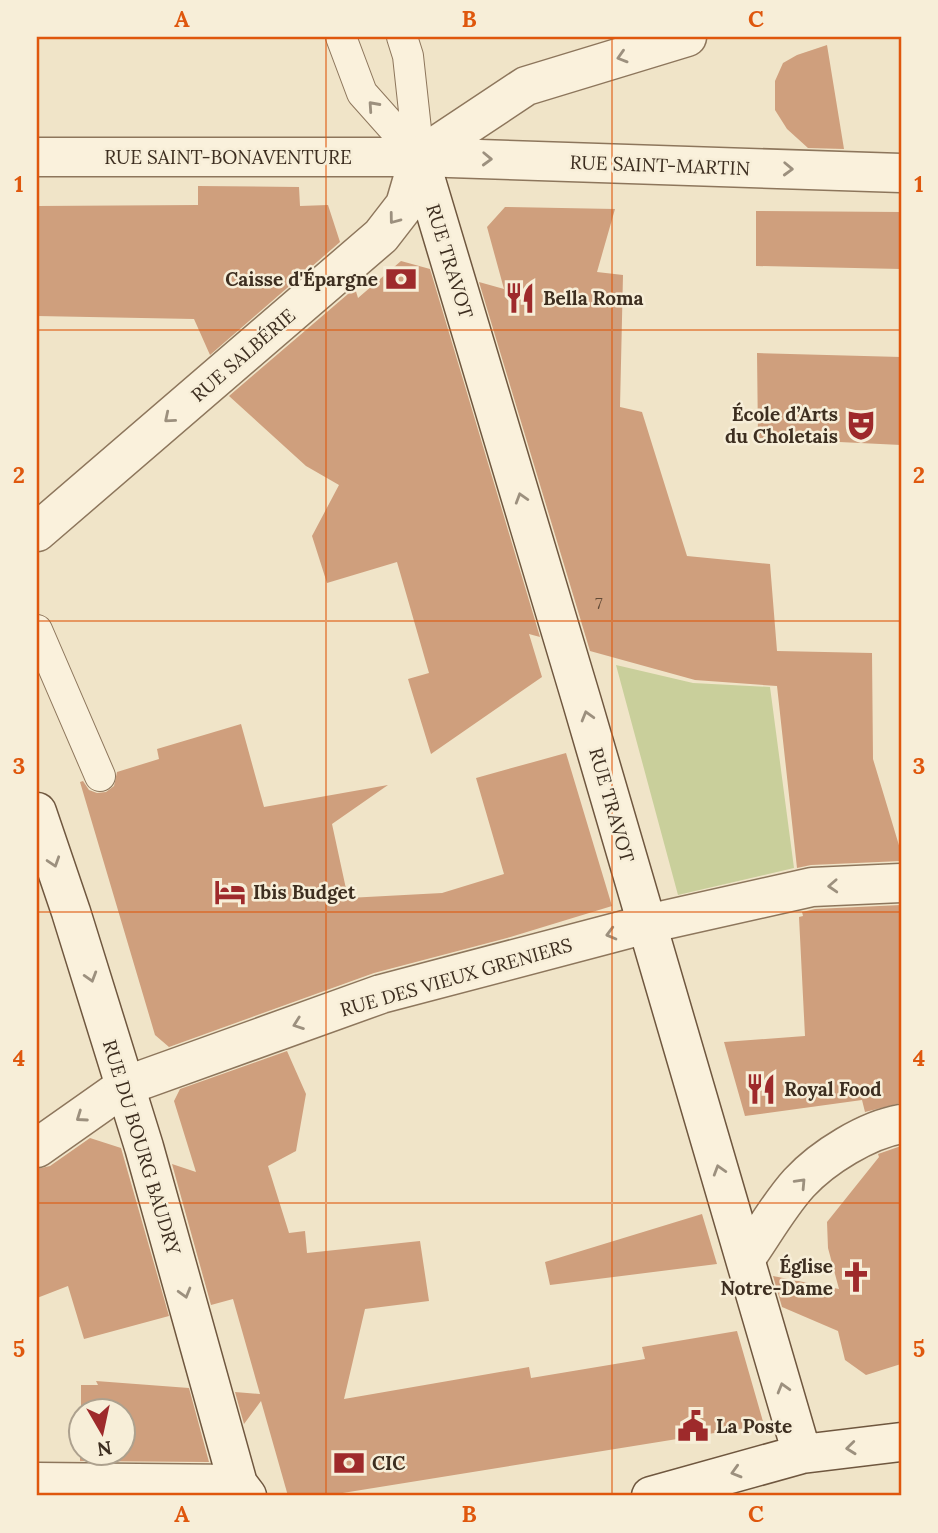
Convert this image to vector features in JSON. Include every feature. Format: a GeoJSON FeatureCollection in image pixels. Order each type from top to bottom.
{"type":"FeatureCollection","features":[{"type":"Feature","properties":{"kind":"street"},"geometry":{"type":"LineString","coordinates":[[419,157],[526,86],[687,37]]}},
{"type":"Feature","properties":{"kind":"street","name":"RUE SAINT-BONAVENTURE"},"geometry":{"type":"LineString","coordinates":[[37,157],[419,157]]}},
{"type":"Feature","properties":{"kind":"street","name":"RUE SAINT-MARTIN"},"geometry":{"type":"LineString","coordinates":[[419,157],[901,173]]}},
{"type":"Feature","properties":{"kind":"street","name":"RUE SALBÉRIE"},"geometry":{"type":"LineString","coordinates":[[37,532],[381,236],[405,205],[419,157]]}},
{"type":"Feature","properties":{"kind":"street","name":"RUE TRAVOT"},"geometry":{"type":"LineString","coordinates":[[419,157],[802,1454]]}},
{"type":"Feature","properties":{"kind":"street","name":"RUE DU BOURG BAUDRY"},"geometry":{"type":"LineString","coordinates":[[37,812],[125,1086],[243,1490]]}},
{"type":"Feature","properties":{"kind":"street","name":"RUE DES VIEUX GRENIERS"},"geometry":{"type":"LineString","coordinates":[[37,1148],[125,1086],[381,994],[647,924],[812,887],[901,883]]}},
{"type":"Feature","properties":{"kind":"street"},"geometry":{"type":"LineString","coordinates":[[746,1258],[800,1183],[839,1150],[886,1127],[901,1125]]}},
{"type":"Feature","properties":{"kind":"street"},"geometry":{"type":"LineString","coordinates":[[651,1496],[802,1454],[901,1442]]}},
{"type":"Feature","properties":{"kind":"street"},"geometry":{"type":"LineString","coordinates":[[37,1482],[243,1490]]}},
{"type":"Feature","properties":{"kind":"lane"},"geometry":{"type":"LineString","coordinates":[[341,37],[362,93],[419,157]]}},
{"type":"Feature","properties":{"kind":"lane"},"geometry":{"type":"LineString","coordinates":[[402,37],[408,56],[419,157]]}},
{"type":"Feature","properties":{"kind":"lane"},"geometry":{"type":"LineString","coordinates":[[37,630],[100,776]]}},
{"type":"Feature","properties":{"kind":"green space"},"geometry":{"type":"Polygon","coordinates":[[[616,665],[693,683],[770,687],[794,868],[678,895],[616,665]]]}},
{"type":"Feature","properties":{"kind":"building"},"geometry":{"type":"Polygon","coordinates":[[[827,45],[844,149],[808,148],[787,129],[775,110],[775,81],[783,63],[797,55],[827,45]]]}},
{"type":"Feature","properties":{"kind":"building"},"geometry":{"type":"Polygon","coordinates":[[[198,186],[299,187],[300,206],[328,205],[340,242],[210,355],[194,319],[37,316],[37,206],[198,205],[198,186]]]}},
{"type":"Feature","properties":{"kind":"building"},"geometry":{"type":"Polygon","coordinates":[[[505,207],[615,209],[597,272],[623,275],[620,407],[642,412],[687,556],[770,564],[777,651],[872,653],[873,759],[901,852],[901,861],[797,868],[777,686],[695,680],[590,651],[479,282],[504,289],[487,227],[505,207]]]}},
{"type":"Feature","properties":{"kind":"building"},"geometry":{"type":"Polygon","coordinates":[[[756,211],[901,212],[901,269],[756,266],[756,211]]]}},
{"type":"Feature","properties":{"kind":"building"},"geometry":{"type":"Polygon","coordinates":[[[401,261],[430,269],[540,637],[529,634],[542,677],[431,754],[408,679],[429,673],[397,562],[327,583],[312,536],[339,485],[306,466],[229,396],[355,288],[358,298],[401,261]]]}},
{"type":"Feature","properties":{"kind":"building"},"geometry":{"type":"Polygon","coordinates":[[[757,353],[901,357],[901,445],[758,438],[757,353]]]}},
{"type":"Feature","properties":{"kind":"building","name":"Ibis Budget"},"geometry":{"type":"Polygon","coordinates":[[[241,724],[264,807],[388,785],[332,824],[348,898],[442,893],[504,874],[476,778],[566,753],[612,906],[507,938],[374,973],[169,1047],[155,1035],[80,782],[83,781],[89,790],[106,792],[114,786],[117,772],[159,759],[157,749],[241,724]]]}},
{"type":"Feature","properties":{"kind":"building"},"geometry":{"type":"Polygon","coordinates":[[[901,905],[901,1103],[865,1112],[862,1100],[745,1116],[724,1042],[805,1036],[799,917],[803,916],[802,912],[901,905]]]}},
{"type":"Feature","properties":{"kind":"building"},"geometry":{"type":"Polygon","coordinates":[[[287,1051],[306,1094],[296,1151],[268,1166],[289,1233],[305,1231],[307,1253],[420,1241],[429,1301],[365,1309],[344,1399],[529,1367],[531,1378],[645,1359],[642,1347],[737,1331],[764,1425],[324,1496],[288,1496],[261,1401],[244,1424],[235,1392],[260,1394],[233,1299],[211,1305],[172,1164],[196,1172],[174,1101],[180,1089],[287,1051]]]}},
{"type":"Feature","properties":{"kind":"building"},"geometry":{"type":"Polygon","coordinates":[[[90,1138],[121,1148],[169,1316],[84,1339],[68,1286],[37,1298],[37,1169],[50,1166],[90,1138]]]}},
{"type":"Feature","properties":{"kind":"building","name":"Église Notre-Dame"},"geometry":{"type":"Polygon","coordinates":[[[901,1146],[901,1364],[866,1375],[845,1360],[838,1331],[782,1307],[773,1276],[839,1289],[828,1248],[827,1222],[879,1157],[878,1154],[901,1146]]]}},
{"type":"Feature","properties":{"kind":"building"},"geometry":{"type":"Polygon","coordinates":[[[702,1214],[717,1264],[550,1285],[545,1262],[702,1214]]]}},
{"type":"Feature","properties":{"kind":"building"},"geometry":{"type":"Polygon","coordinates":[[[96,1381],[189,1388],[209,1462],[136,1461],[136,1396],[81,1396],[81,1385],[98,1385],[96,1381]]]}},
{"type":"Feature","properties":{"kind":"place","name":"Caisse d'Épargne"},"geometry":{"type":"Point","coordinates":[401,279]}},
{"type":"Feature","properties":{"kind":"place","name":"Bella Roma"},"geometry":{"type":"Point","coordinates":[520,298]}},
{"type":"Feature","properties":{"kind":"place","name":"École d’Arts du Choletais"},"geometry":{"type":"Point","coordinates":[861,425]}},
{"type":"Feature","properties":{"kind":"place","name":"Ibis Budget"},"geometry":{"type":"Point","coordinates":[230,892]}},
{"type":"Feature","properties":{"kind":"place","name":"Royal Food"},"geometry":{"type":"Point","coordinates":[761,1089]}},
{"type":"Feature","properties":{"kind":"place","name":"Église Notre-Dame"},"geometry":{"type":"Point","coordinates":[856,1277]}},
{"type":"Feature","properties":{"kind":"place","name":"La Poste"},"geometry":{"type":"Point","coordinates":[693,1426]}},
{"type":"Feature","properties":{"kind":"place","name":"CIC"},"geometry":{"type":"Point","coordinates":[349,1463]}}]}
